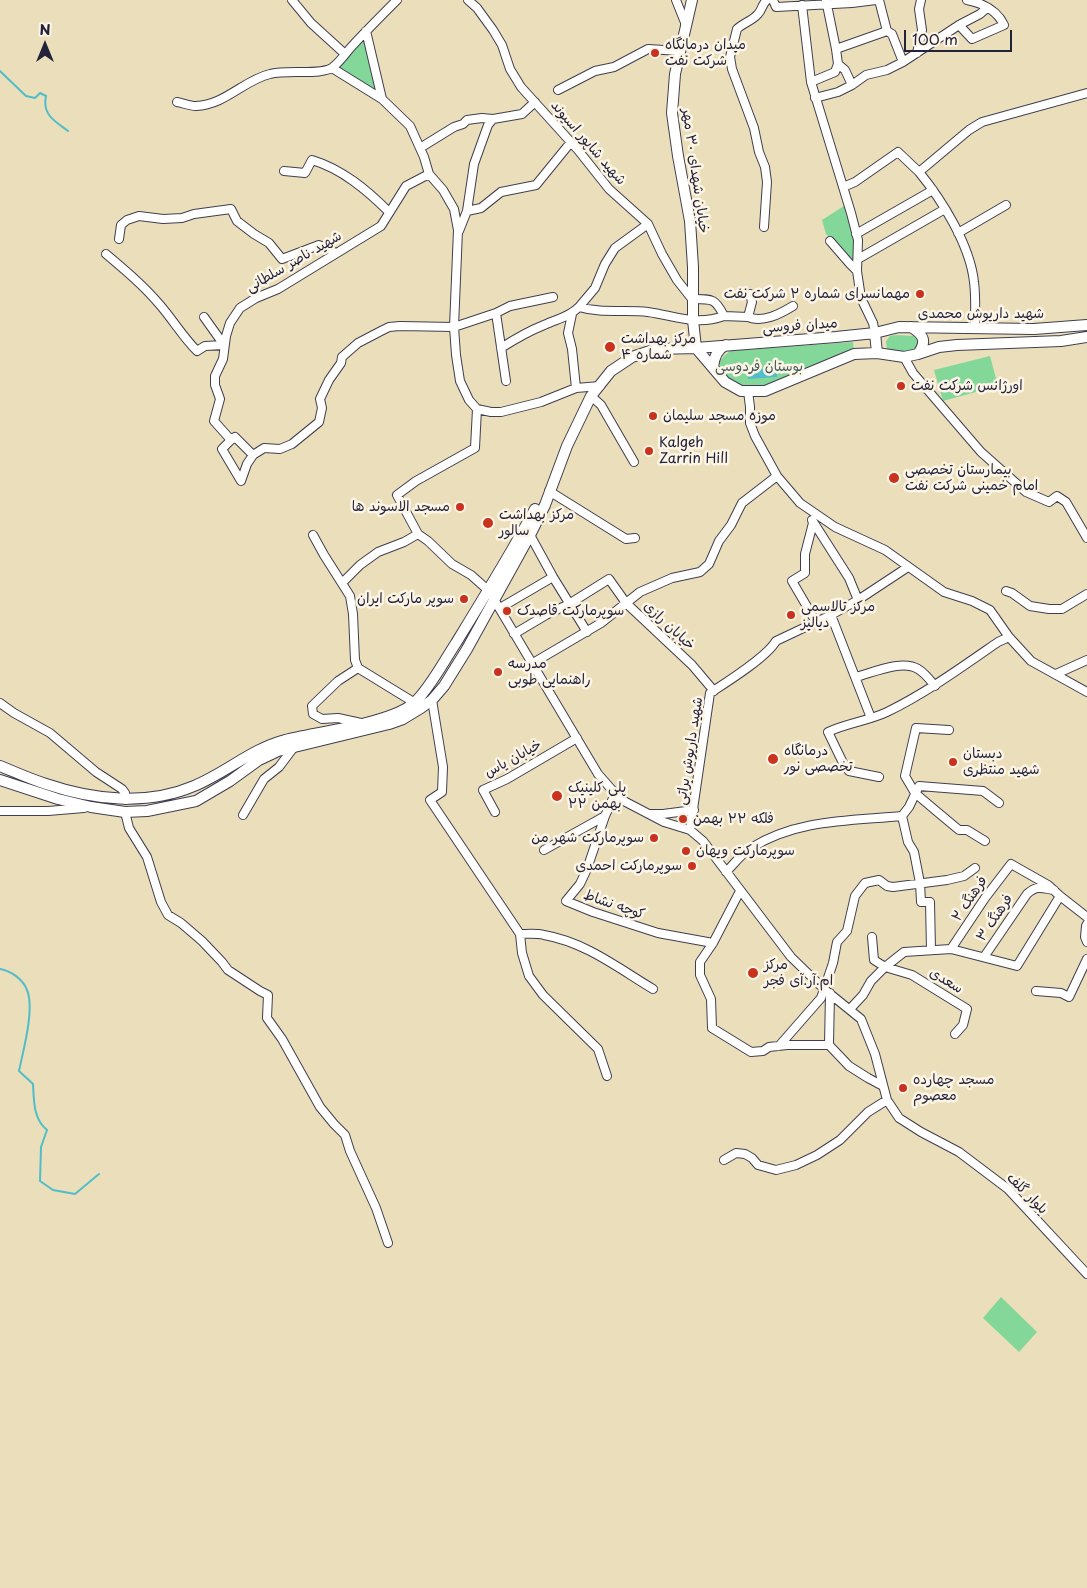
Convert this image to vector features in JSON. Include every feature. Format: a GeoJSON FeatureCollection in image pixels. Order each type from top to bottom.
{"type":"FeatureCollection","features":[{"type":"Feature","properties":{"kind":"main road","name":"خیابان شهدای ۳۰ مهر"},"geometry":{"type":"LineString","coordinates":[[692,0],[675,74],[672,113],[690,221],[693,267],[692,299],[696,348]]}},
{"type":"Feature","properties":{"kind":"main road","name":"شهید داریوش محمدی"},"geometry":{"type":"LineString","coordinates":[[875,333],[899,327],[1034,329],[1087,325]]}},
{"type":"Feature","properties":{"kind":"main road"},"geometry":{"type":"LineString","coordinates":[[911,327],[918,331],[924,341],[918,354]]}},
{"type":"Feature","properties":{"kind":"main road","name":"میدان فروسی"},"geometry":{"type":"LineString","coordinates":[[549,491],[567,446],[591,396],[611,371],[632,357],[656,348],[696,348],[875,333]]}},
{"type":"Feature","properties":{"kind":"main road"},"geometry":{"type":"LineString","coordinates":[[875,333],[877,353]]}},
{"type":"Feature","properties":{"kind":"main road","name":"شهید داریوش محمدی"},"geometry":{"type":"LineString","coordinates":[[748,391],[765,391],[854,354],[877,353],[893,357],[904,357],[939,347],[957,345],[1061,341],[1087,337]]}},
{"type":"Feature","properties":{"kind":"main road"},"geometry":{"type":"LineString","coordinates":[[712,368],[718,350],[726,345]]}},
{"type":"Feature","properties":{"kind":"main road"},"geometry":{"type":"LineString","coordinates":[[696,348],[725,382],[742,391],[748,391]]}},
{"type":"Feature","properties":{"kind":"main road"},"geometry":{"type":"LineString","coordinates":[[0,766],[46,784],[89,794],[126,800],[145,798],[172,793],[194,786],[226,770],[250,754],[283,740],[403,719],[432,700],[444,686],[495,599],[530,534],[545,505],[549,491]]}},
{"type":"Feature","properties":{"kind":"main road"},"geometry":{"type":"LineString","coordinates":[[0,780],[58,800],[91,807],[125,812],[147,811],[196,800],[230,781],[259,760],[278,751],[401,712],[415,703],[495,599],[540,501],[549,491]]}},
{"type":"Feature","properties":{"kind":"main road"},"geometry":{"type":"LineString","coordinates":[[432,679],[444,686]]}},
{"type":"Feature","properties":{"kind":"main road"},"geometry":{"type":"LineString","coordinates":[[125,812],[126,800]]}},
{"type":"Feature","properties":{"kind":"street"},"geometry":{"type":"LineString","coordinates":[[292,0],[311,23],[345,54]]}},
{"type":"Feature","properties":{"kind":"street"},"geometry":{"type":"LineString","coordinates":[[177,102],[196,106],[210,103],[230,95],[268,74],[286,71],[318,72],[332,68],[397,0]]}},
{"type":"Feature","properties":{"kind":"street","name":"شهید شاپور اسیوند"},"geometry":{"type":"LineString","coordinates":[[468,0],[477,8],[493,30],[502,45],[510,69],[521,87],[571,142],[610,189],[648,224],[662,254],[692,299]]}},
{"type":"Feature","properties":{"kind":"street"},"geometry":{"type":"LineString","coordinates":[[676,0],[686,25]]}},
{"type":"Feature","properties":{"kind":"street"},"geometry":{"type":"LineString","coordinates":[[764,227],[767,182],[765,167],[759,152],[754,128],[732,69],[730,57],[736,29],[761,12],[763,4],[767,0]]}},
{"type":"Feature","properties":{"kind":"street"},"geometry":{"type":"LineString","coordinates":[[773,0],[776,7],[876,0],[887,31],[892,34],[902,62]]}},
{"type":"Feature","properties":{"kind":"street"},"geometry":{"type":"LineString","coordinates":[[918,53],[922,30],[921,0]]}},
{"type":"Feature","properties":{"kind":"street"},"geometry":{"type":"LineString","coordinates":[[959,24],[972,39],[1004,25],[1000,16],[975,2],[967,0]]}},
{"type":"Feature","properties":{"kind":"street"},"geometry":{"type":"LineString","coordinates":[[810,82],[834,72],[838,64],[826,2]]}},
{"type":"Feature","properties":{"kind":"street"},"geometry":{"type":"LineString","coordinates":[[802,5],[810,82],[856,234],[857,270],[861,298],[873,323],[875,333]]}},
{"type":"Feature","properties":{"kind":"street"},"geometry":{"type":"LineString","coordinates":[[815,98],[838,92],[866,75],[887,70],[918,53],[959,24],[980,14],[987,8]]}},
{"type":"Feature","properties":{"kind":"street"},"geometry":{"type":"LineString","coordinates":[[366,31],[382,99]]}},
{"type":"Feature","properties":{"kind":"street"},"geometry":{"type":"LineString","coordinates":[[836,49],[887,31]]}},
{"type":"Feature","properties":{"kind":"street"},"geometry":{"type":"LineString","coordinates":[[558,90],[595,70],[614,67],[648,50],[680,51]]}},
{"type":"Feature","properties":{"kind":"street"},"geometry":{"type":"LineString","coordinates":[[838,64],[846,70],[852,85]]}},
{"type":"Feature","properties":{"kind":"street"},"geometry":{"type":"LineString","coordinates":[[332,68],[382,99],[410,126],[429,174],[443,190],[454,209],[458,232],[454,327],[456,355],[460,381],[468,400],[477,409],[490,412],[509,411],[541,402],[576,388],[600,386]]}},
{"type":"Feature","properties":{"kind":"street"},"geometry":{"type":"LineString","coordinates":[[919,172],[969,130],[982,122],[1087,93]]}},
{"type":"Feature","properties":{"kind":"street"},"geometry":{"type":"LineString","coordinates":[[420,148],[467,120],[494,119],[522,114],[535,102]]}},
{"type":"Feature","properties":{"kind":"street"},"geometry":{"type":"LineString","coordinates":[[458,232],[467,211],[474,164],[488,125],[494,119]]}},
{"type":"Feature","properties":{"kind":"street"},"geometry":{"type":"LineString","coordinates":[[467,211],[481,208],[501,192],[536,184],[571,142]]}},
{"type":"Feature","properties":{"kind":"street"},"geometry":{"type":"LineString","coordinates":[[843,187],[855,182],[898,152],[919,172],[945,209],[965,250],[974,280],[975,328]]}},
{"type":"Feature","properties":{"kind":"street"},"geometry":{"type":"LineString","coordinates":[[284,171],[305,173],[312,160],[328,165],[370,193],[389,212]]}},
{"type":"Feature","properties":{"kind":"street","name":"شهید ناصر سلطانی"},"geometry":{"type":"LineString","coordinates":[[231,440],[214,421],[220,399],[215,385],[215,376],[223,360],[224,345],[230,323],[240,308],[278,288],[381,226],[406,186],[429,174]]}},
{"type":"Feature","properties":{"kind":"street"},"geometry":{"type":"LineString","coordinates":[[856,234],[933,190]]}},
{"type":"Feature","properties":{"kind":"street"},"geometry":{"type":"LineString","coordinates":[[958,233],[1006,204]]}},
{"type":"Feature","properties":{"kind":"street"},"geometry":{"type":"LineString","coordinates":[[119,239],[121,226],[127,220],[139,216],[163,220],[231,209],[237,221],[270,244],[282,259],[319,245],[336,253]]}},
{"type":"Feature","properties":{"kind":"street"},"geometry":{"type":"LineString","coordinates":[[858,259],[945,209]]}},
{"type":"Feature","properties":{"kind":"street"},"geometry":{"type":"LineString","coordinates":[[501,348],[544,324],[572,314],[595,288],[605,264],[615,248],[648,224]]}},
{"type":"Feature","properties":{"kind":"street"},"geometry":{"type":"LineString","coordinates":[[830,241],[857,270]]}},
{"type":"Feature","properties":{"kind":"street"},"geometry":{"type":"LineString","coordinates":[[106,254],[160,305],[197,351],[205,346],[224,345]]}},
{"type":"Feature","properties":{"kind":"street"},"geometry":{"type":"LineString","coordinates":[[748,317],[752,302],[750,294]]}},
{"type":"Feature","properties":{"kind":"street"},"geometry":{"type":"LineString","coordinates":[[253,456],[235,437],[222,449],[241,481],[247,464],[253,456],[264,448],[280,449],[292,444],[319,422],[322,408],[320,399],[329,380],[341,363],[342,357],[358,343],[389,327],[454,327],[496,313],[510,306],[553,297]]}},
{"type":"Feature","properties":{"kind":"street"},"geometry":{"type":"LineString","coordinates":[[692,299],[710,299],[717,302],[724,316]]}},
{"type":"Feature","properties":{"kind":"street"},"geometry":{"type":"LineString","coordinates":[[579,307],[592,311],[648,312],[693,320],[711,321],[724,316],[763,319],[777,315],[793,306]]}},
{"type":"Feature","properties":{"kind":"street"},"geometry":{"type":"LineString","coordinates":[[496,313],[506,380]]}},
{"type":"Feature","properties":{"kind":"street"},"geometry":{"type":"LineString","coordinates":[[572,314],[568,334],[572,349],[576,388]]}},
{"type":"Feature","properties":{"kind":"street"},"geometry":{"type":"LineString","coordinates":[[204,317],[224,345]]}},
{"type":"Feature","properties":{"kind":"street"},"geometry":{"type":"LineString","coordinates":[[904,357],[914,373],[981,452],[1026,492],[1049,502],[1057,496],[1066,502],[1087,538]]}},
{"type":"Feature","properties":{"kind":"street"},"geometry":{"type":"LineString","coordinates":[[748,391],[750,423],[777,476],[812,520],[848,578],[858,600]]}},
{"type":"Feature","properties":{"kind":"street"},"geometry":{"type":"LineString","coordinates":[[591,396],[601,405],[634,462]]}},
{"type":"Feature","properties":{"kind":"street"},"geometry":{"type":"LineString","coordinates":[[477,409],[475,448],[397,494],[418,534],[452,564],[471,575],[495,599],[598,774],[615,794],[620,799],[645,813],[664,822],[690,830],[703,841],[791,957],[827,991],[861,1019],[876,1054],[887,1100],[868,1112],[840,1140],[817,1155],[796,1165],[776,1170],[758,1165],[745,1154],[736,1154],[724,1160]]}},
{"type":"Feature","properties":{"kind":"street"},"geometry":{"type":"LineString","coordinates":[[533,663],[601,623],[640,592],[672,578],[700,572],[709,564],[719,541],[731,525],[742,503],[777,476]]}},
{"type":"Feature","properties":{"kind":"street"},"geometry":{"type":"LineString","coordinates":[[549,491],[626,539],[635,538]]}},
{"type":"Feature","properties":{"kind":"street"},"geometry":{"type":"LineString","coordinates":[[800,504],[835,527],[885,550],[944,592],[972,601],[990,610],[1008,637],[1031,661],[1087,692]]}},
{"type":"Feature","properties":{"kind":"street"},"geometry":{"type":"LineString","coordinates":[[812,520],[813,523],[805,554],[805,572],[792,581],[816,622]]}},
{"type":"Feature","properties":{"kind":"street"},"geometry":{"type":"LineString","coordinates":[[313,534],[350,596],[354,614],[355,660],[358,668],[415,703]]}},
{"type":"Feature","properties":{"kind":"street"},"geometry":{"type":"LineString","coordinates":[[342,583],[360,565],[378,552],[404,542],[418,534]]}},
{"type":"Feature","properties":{"kind":"street"},"geometry":{"type":"LineString","coordinates":[[530,534],[553,577],[587,632]]}},
{"type":"Feature","properties":{"kind":"street","name":"شهید داریوش براتی"},"geometry":{"type":"LineString","coordinates":[[690,830],[710,693],[761,658],[772,649],[776,641],[858,600],[908,567]]}},
{"type":"Feature","properties":{"kind":"street"},"geometry":{"type":"LineString","coordinates":[[495,599],[553,577]]}},
{"type":"Feature","properties":{"kind":"street","name":"خیابان رازی"},"geometry":{"type":"LineString","coordinates":[[569,604],[609,578],[626,603],[692,665],[714,690]]}},
{"type":"Feature","properties":{"kind":"street"},"geometry":{"type":"LineString","coordinates":[[1006,591],[1030,606],[1049,609],[1062,609],[1087,594]]}},
{"type":"Feature","properties":{"kind":"street"},"geometry":{"type":"LineString","coordinates":[[514,634],[569,604]]}},
{"type":"Feature","properties":{"kind":"street"},"geometry":{"type":"LineString","coordinates":[[831,615],[871,718]]}},
{"type":"Feature","properties":{"kind":"street"},"geometry":{"type":"LineString","coordinates":[[879,777],[849,771],[844,765],[828,732],[839,726],[885,713],[935,686],[1008,637]]}},
{"type":"Feature","properties":{"kind":"street"},"geometry":{"type":"LineString","coordinates":[[1056,674],[1087,660]]}},
{"type":"Feature","properties":{"kind":"street"},"geometry":{"type":"LineString","coordinates":[[856,678],[894,666],[907,666],[916,668],[926,675],[935,686]]}},
{"type":"Feature","properties":{"kind":"street"},"geometry":{"type":"LineString","coordinates":[[358,668],[338,681],[312,706],[313,714],[322,719],[338,718],[368,724]]}},
{"type":"Feature","properties":{"kind":"street"},"geometry":{"type":"LineString","coordinates":[[432,700],[443,767],[442,792],[430,800],[520,934],[522,953],[530,976],[543,995],[598,1049],[607,1076]]}},
{"type":"Feature","properties":{"kind":"street"},"geometry":{"type":"LineString","coordinates":[[0,703],[50,733],[96,772],[122,789],[126,800]]}},
{"type":"Feature","properties":{"kind":"street"},"geometry":{"type":"LineString","coordinates":[[949,730],[916,728],[905,776],[915,793],[959,830],[967,830],[985,841]]}},
{"type":"Feature","properties":{"kind":"street","name":"خیابان یاس"},"geometry":{"type":"LineString","coordinates":[[494,812],[483,790],[507,779],[577,738]]}},
{"type":"Feature","properties":{"kind":"street"},"geometry":{"type":"LineString","coordinates":[[243,815],[264,780],[278,767],[294,747]]}},
{"type":"Feature","properties":{"kind":"street"},"geometry":{"type":"LineString","coordinates":[[726,872],[749,849],[776,834],[828,821],[902,816],[909,807],[919,786],[983,791],[999,803]]}},
{"type":"Feature","properties":{"kind":"street","name":"کوچه نشاط"},"geometry":{"type":"LineString","coordinates":[[615,794],[605,816],[587,870],[580,884],[566,902],[658,933],[713,943]]}},
{"type":"Feature","properties":{"kind":"street"},"geometry":{"type":"LineString","coordinates":[[0,810],[48,811],[91,807]]}},
{"type":"Feature","properties":{"kind":"street"},"geometry":{"type":"LineString","coordinates":[[645,813],[662,814],[694,810]]}},
{"type":"Feature","properties":{"kind":"street"},"geometry":{"type":"LineString","coordinates":[[125,812],[129,828],[147,857],[161,902],[168,915],[182,922],[228,970],[268,995],[267,1018],[282,1039],[320,1107],[345,1134],[350,1151],[376,1208],[388,1243]]}},
{"type":"Feature","properties":{"kind":"street"},"geometry":{"type":"LineString","coordinates":[[544,850],[605,816]]}},
{"type":"Feature","properties":{"kind":"street"},"geometry":{"type":"LineString","coordinates":[[902,816],[908,842],[914,852],[920,883],[921,902],[930,902],[931,950]]}},
{"type":"Feature","properties":{"kind":"street","name":"فرهنگ ۲"},"geometry":{"type":"LineString","coordinates":[[951,949],[1011,864],[1048,885],[1058,893]]}},
{"type":"Feature","properties":{"kind":"street"},"geometry":{"type":"LineString","coordinates":[[883,1086],[850,1066],[829,1045],[827,991],[837,942],[846,930],[855,896],[864,883],[879,880],[887,886],[893,887],[947,880],[964,876],[975,868]]}},
{"type":"Feature","properties":{"kind":"street","name":"فرهنگ ۳"},"geometry":{"type":"LineString","coordinates":[[984,957],[1027,894],[1038,887],[1058,893]]}},
{"type":"Feature","properties":{"kind":"street"},"geometry":{"type":"LineString","coordinates":[[740,891],[713,943],[700,962],[700,975],[711,999],[712,1028],[750,1052],[763,1051],[769,1047],[779,1046],[829,1045]]}},
{"type":"Feature","properties":{"kind":"street"},"geometry":{"type":"LineString","coordinates":[[850,1009],[871,981],[904,952],[951,949],[1017,966],[1058,893],[1087,916]]}},
{"type":"Feature","properties":{"kind":"street"},"geometry":{"type":"LineString","coordinates":[[1087,924],[1085,936],[1087,942]]}},
{"type":"Feature","properties":{"kind":"street"},"geometry":{"type":"LineString","coordinates":[[520,934],[542,934],[576,944],[589,952],[601,956],[653,989]]}},
{"type":"Feature","properties":{"kind":"street"},"geometry":{"type":"LineString","coordinates":[[872,937],[874,960],[886,967]]}},
{"type":"Feature","properties":{"kind":"street"},"geometry":{"type":"LineString","coordinates":[[1036,991],[1060,993],[1069,997],[1087,959]]}},
{"type":"Feature","properties":{"kind":"street","name":"سعدی"},"geometry":{"type":"LineString","coordinates":[[886,967],[912,975],[967,1009],[963,1024],[955,1034]]}},
{"type":"Feature","properties":{"kind":"street"},"geometry":{"type":"LineString","coordinates":[[779,1046],[827,991]]}},
{"type":"Feature","properties":{"kind":"street","name":"بلوار گلف"},"geometry":{"type":"LineString","coordinates":[[887,1100],[899,1118],[959,1152],[1008,1189],[1087,1274]]}},
{"type":"Feature","properties":{"kind":"green space"},"geometry":{"type":"Polygon","coordinates":[[[363,38],[378,93],[338,67],[363,38]]]}},
{"type":"Feature","properties":{"kind":"green space"},"geometry":{"type":"Polygon","coordinates":[[[847,204],[855,240],[855,265],[826,234],[822,220],[847,204]]]}},
{"type":"Feature","properties":{"kind":"green space"},"geometry":{"type":"Polygon","coordinates":[[[890,336],[914,336],[919,341],[919,346],[914,352],[890,352],[887,349],[886,341],[890,336]]]}},
{"type":"Feature","properties":{"kind":"green space","name":"بوستان فردوسی"},"geometry":{"type":"Polygon","coordinates":[[[853,342],[854,350],[764,386],[742,386],[728,380],[720,369],[720,361],[730,351],[853,342]]]}},
{"type":"Feature","properties":{"kind":"green space"},"geometry":{"type":"Polygon","coordinates":[[[990,356],[998,386],[943,401],[934,370],[990,356]]]}},
{"type":"Feature","properties":{"kind":"green space"},"geometry":{"type":"Polygon","coordinates":[[[1001,1297],[1037,1332],[1019,1352],[983,1318],[1001,1297]]]}},
{"type":"Feature","properties":{"kind":"water"},"geometry":{"type":"Polygon","coordinates":[[[777,368],[777,377],[748,379],[748,370],[777,368]]]}},
{"type":"Feature","properties":{"kind":"waterway"},"geometry":{"type":"LineString","coordinates":[[0,71],[26,96],[35,98],[40,93],[46,96],[45,103],[48,113],[54,121],[68,131]]}},
{"type":"Feature","properties":{"kind":"waterway"},"geometry":{"type":"LineString","coordinates":[[0,969],[20,979],[27,990],[29,998],[29,1019],[19,1071],[33,1084],[37,1115],[42,1126],[47,1130],[41,1147],[40,1181],[53,1190],[75,1194],[99,1174]]}},
{"type":"Feature","properties":{"kind":"place","name":"میدان درمانگاه شرکت نفت"},"geometry":{"type":"Point","coordinates":[655,53]}},
{"type":"Feature","properties":{"kind":"place","name":"مهمانسرای شماره ۲ شرکت نفت"},"geometry":{"type":"Point","coordinates":[920,294]}},
{"type":"Feature","properties":{"kind":"place","name":"مرکز بهداشت شماره ۴"},"geometry":{"type":"Point","coordinates":[610,347]}},
{"type":"Feature","properties":{"kind":"place","name":"اورژانس شرکت نفت"},"geometry":{"type":"Point","coordinates":[901,386]}},
{"type":"Feature","properties":{"kind":"place","name":"موزه مسجد سلیمان"},"geometry":{"type":"Point","coordinates":[653,416]}},
{"type":"Feature","properties":{"kind":"place","name":"Kalgeh Zarrin Hill"},"geometry":{"type":"Point","coordinates":[649,451]}},
{"type":"Feature","properties":{"kind":"place","name":"بیمارستان تخصصی امام خمینی شرکت نفت"},"geometry":{"type":"Point","coordinates":[894,478]}},
{"type":"Feature","properties":{"kind":"place","name":"مسجد الاسوند ها"},"geometry":{"type":"Point","coordinates":[460,507]}},
{"type":"Feature","properties":{"kind":"place","name":"مرکز بهداشت سالور"},"geometry":{"type":"Point","coordinates":[488,523]}},
{"type":"Feature","properties":{"kind":"place","name":"سوپر مارکت ایران"},"geometry":{"type":"Point","coordinates":[464,599]}},
{"type":"Feature","properties":{"kind":"place","name":"سوپرمارکت قاصدک"},"geometry":{"type":"Point","coordinates":[507,611]}},
{"type":"Feature","properties":{"kind":"place","name":"مرکز تالاسمی دیالیز"},"geometry":{"type":"Point","coordinates":[791,615]}},
{"type":"Feature","properties":{"kind":"place","name":"مدرسه راهنمایی طوبی"},"geometry":{"type":"Point","coordinates":[498,672]}},
{"type":"Feature","properties":{"kind":"place","name":"درمانگاه تخصصی نور"},"geometry":{"type":"Point","coordinates":[773,759]}},
{"type":"Feature","properties":{"kind":"place","name":"دبستان شهید منتظری"},"geometry":{"type":"Point","coordinates":[953,762]}},
{"type":"Feature","properties":{"kind":"place","name":"پلی کلینیک ۲۲ بهمن"},"geometry":{"type":"Point","coordinates":[557,796]}},
{"type":"Feature","properties":{"kind":"place","name":"فلکه ۲۲ بهمن"},"geometry":{"type":"Point","coordinates":[683,819]}},
{"type":"Feature","properties":{"kind":"place","name":"سوپرمارکت شهر من"},"geometry":{"type":"Point","coordinates":[654,838]}},
{"type":"Feature","properties":{"kind":"place","name":"سوپرمارکت ویهان"},"geometry":{"type":"Point","coordinates":[686,851]}},
{"type":"Feature","properties":{"kind":"place","name":"سوپرمارکت احمدی"},"geometry":{"type":"Point","coordinates":[692,866]}},
{"type":"Feature","properties":{"kind":"place","name":"مرکز ام.آر.آی فجر"},"geometry":{"type":"Point","coordinates":[753,973]}},
{"type":"Feature","properties":{"kind":"place","name":"مسجد چهارده معصوم"},"geometry":{"type":"Point","coordinates":[903,1088]}}]}
